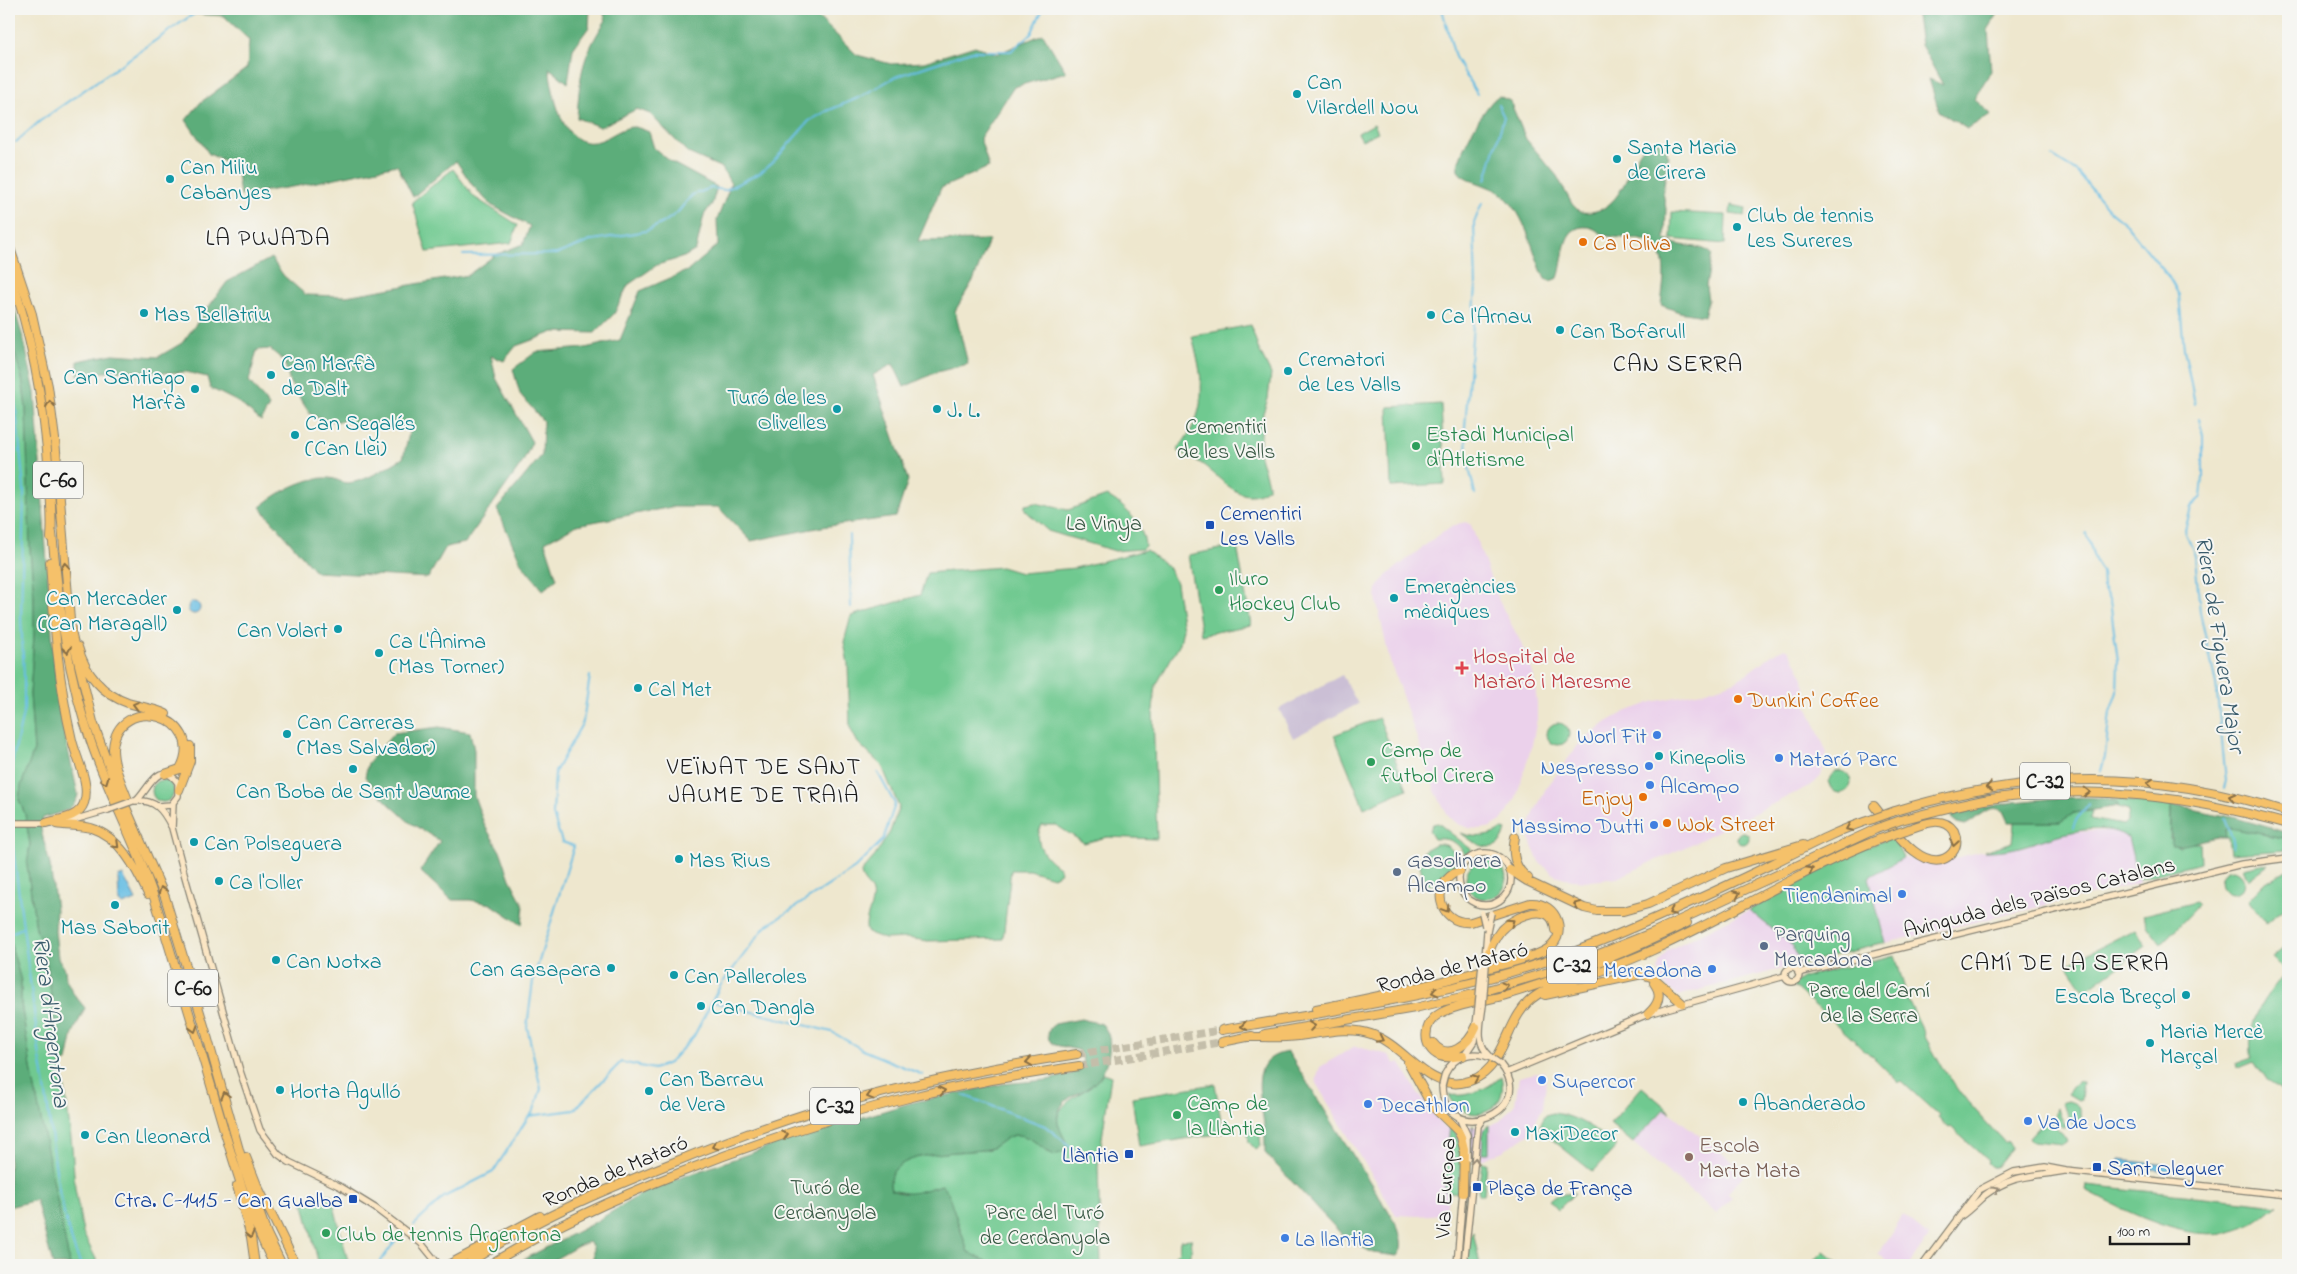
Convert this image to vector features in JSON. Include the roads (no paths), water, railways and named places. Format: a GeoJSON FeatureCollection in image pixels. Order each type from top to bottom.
{"type":"FeatureCollection","features":[{"type":"Feature","properties":{"kind":"highway","name":"C-60"},"geometry":{"type":"LineString","coordinates":[[9,245],[32,314],[48,386],[55,439],[71,632],[93,722],[114,780],[140,838],[173,921],[256,1203],[282,1265]]}},
{"type":"Feature","properties":{"kind":"highway","name":"C-60"},"geometry":{"type":"LineString","coordinates":[[9,270],[28,333],[40,388],[47,441],[52,533],[60,617],[74,685],[99,765],[144,870],[160,916],[229,1152],[259,1232],[274,1265]]}},
{"type":"Feature","properties":{"kind":"highway"},"geometry":{"type":"LineString","coordinates":[[42,822],[75,814],[83,807],[86,793],[72,741],[64,698],[49,556],[52,533]]}},
{"type":"Feature","properties":{"kind":"highway"},"geometry":{"type":"LineString","coordinates":[[71,632],[77,641],[85,665],[104,690],[113,697],[168,715],[183,728],[189,740],[190,755],[186,775],[179,790]]}},
{"type":"Feature","properties":{"kind":"highway"},"geometry":{"type":"LineString","coordinates":[[140,838],[137,823],[117,772],[114,758],[113,746],[116,737],[128,721],[146,714],[159,716],[167,719],[179,730],[184,741],[184,762],[180,769],[165,774]]}},
{"type":"Feature","properties":{"kind":"highway","name":"Ronda de Mataró"},"geometry":{"type":"LineString","coordinates":[[1222,1030],[1404,998],[1522,969],[1575,951],[1656,918],[1826,837],[1895,811],[1970,790],[2031,782],[2074,780],[2123,781],[2199,789],[2288,812]]}},
{"type":"Feature","properties":{"kind":"highway","name":"Ronda de Mataró"},"geometry":{"type":"LineString","coordinates":[[1247,1037],[1396,1012],[1511,984],[1600,954],[1712,906],[1876,829],[1901,820],[1990,799],[2051,792],[2131,794],[2197,802],[2288,824]]}},
{"type":"Feature","properties":{"kind":"highway"},"geometry":{"type":"LineString","coordinates":[[1247,1037],[1298,1036],[1350,1030],[1379,1037],[1402,1052],[1424,1072],[1437,1079],[1458,1083],[1475,1079],[1494,1065],[1501,1054],[1514,1021],[1529,1002],[1547,990],[1620,964],[1669,943],[1824,863],[1880,839],[1906,830],[1934,822],[1944,822],[1955,833],[1956,846],[1952,853],[1944,858],[1935,860],[1923,857],[1907,845],[1874,806]]}},
{"type":"Feature","properties":{"kind":"highway"},"geometry":{"type":"LineString","coordinates":[[56,824],[90,828],[112,840],[128,858],[160,916]]}},
{"type":"Feature","properties":{"kind":"highway"},"geometry":{"type":"LineString","coordinates":[[1515,837],[1513,849],[1516,862],[1524,875],[1536,884]]}},
{"type":"Feature","properties":{"kind":"highway"},"geometry":{"type":"LineString","coordinates":[[1510,870],[1527,881],[1584,908],[1597,911],[1623,911],[1648,904],[1726,868],[1826,837]]}},
{"type":"Feature","properties":{"kind":"highway"},"geometry":{"type":"LineString","coordinates":[[1266,1022],[1291,1014],[1372,999],[1471,974],[1544,951],[1555,941],[1559,927],[1553,911],[1543,904],[1534,902],[1471,922],[1454,920],[1443,909],[1441,894],[1447,880],[1460,871]]}},
{"type":"Feature","properties":{"kind":"highway"},"geometry":{"type":"LineString","coordinates":[[1463,1056],[1445,1057],[1437,1054],[1428,1046],[1426,1038],[1427,1027],[1441,1013],[1510,994],[1659,936],[1698,918],[1712,906]]}},
{"type":"Feature","properties":{"kind":"highway"},"geometry":{"type":"LineString","coordinates":[[1471,974],[1545,946],[1554,935],[1553,922],[1546,914],[1537,912],[1517,918],[1495,937],[1485,964]]}},
{"type":"Feature","properties":{"kind":"highway"},"geometry":{"type":"LineString","coordinates":[[1529,1002],[1549,994],[1615,979],[1647,975],[1682,1004]]}},
{"type":"Feature","properties":{"kind":"highway"},"geometry":{"type":"LineString","coordinates":[[1615,979],[1621,981],[1644,976],[1655,984],[1659,998],[1657,1005],[1648,1014]]}},
{"type":"Feature","properties":{"kind":"highway"},"geometry":{"type":"LineString","coordinates":[[1460,1007],[1432,1025],[1430,1035],[1434,1045],[1445,1051],[1456,1050],[1468,1041],[1476,1027]]}},
{"type":"Feature","properties":{"kind":"highway","name":"C-32"},"geometry":{"type":"LineString","coordinates":[[1222,1042],[1247,1037]]}},
{"type":"Feature","properties":{"kind":"highway"},"geometry":{"type":"LineString","coordinates":[[1402,1052],[1417,1075],[1432,1106],[1458,1131],[1461,1137],[1464,1149],[1463,1192]]}},
{"type":"Feature","properties":{"kind":"highway","name":"Ronda de Mataró"},"geometry":{"type":"LineString","coordinates":[[466,1265],[519,1232],[570,1205],[731,1140],[814,1112],[912,1085],[1000,1066],[1077,1054]]}},
{"type":"Feature","properties":{"kind":"highway","name":"Ronda de Mataró"},"geometry":{"type":"LineString","coordinates":[[489,1265],[525,1243],[641,1188],[734,1152],[815,1125],[913,1097],[1002,1078],[1079,1066]]}},
{"type":"Feature","properties":{"kind":"highway"},"geometry":{"type":"LineString","coordinates":[[238,1142],[296,1265]]}},
{"type":"Feature","properties":{"kind":"highway"},"geometry":{"type":"LineString","coordinates":[[229,1152],[232,1171],[251,1237],[255,1265]]}},
{"type":"Feature","properties":{"kind":"highway"},"geometry":{"type":"LineString","coordinates":[[498,1265],[526,1248],[641,1188]]}},
{"type":"Feature","properties":{"kind":"highway"},"geometry":{"type":"LineString","coordinates":[[448,1265],[518,1226],[569,1201],[602,1191]]}},
{"type":"Feature","properties":{"kind":"street"},"geometry":{"type":"LineString","coordinates":[[135,801],[153,778],[165,774],[175,780],[179,790],[177,798],[173,803],[166,806],[158,806]]}},
{"type":"Feature","properties":{"kind":"street"},"geometry":{"type":"LineString","coordinates":[[147,788],[148,796],[158,806],[172,828],[240,1071],[255,1118],[263,1135],[278,1154],[289,1162],[341,1187],[395,1222],[421,1243],[440,1265]]}},
{"type":"Feature","properties":{"kind":"street"},"geometry":{"type":"LineString","coordinates":[[9,823],[42,822],[56,824],[74,821],[135,801],[152,802]]}},
{"type":"Feature","properties":{"kind":"street"},"geometry":{"type":"LineString","coordinates":[[172,828],[173,803]]}},
{"type":"Feature","properties":{"kind":"street"},"geometry":{"type":"LineString","coordinates":[[1480,1006],[1480,1036],[1483,1048],[1500,1064],[1506,1073],[1509,1085],[1506,1102],[1498,1112],[1482,1120],[1470,1120],[1458,1115],[1449,1108],[1443,1093],[1443,1078],[1451,1064],[1463,1056],[1474,1043],[1485,964],[1486,932],[1491,913],[1508,897],[1512,884],[1510,870],[1502,858],[1486,853],[1472,856],[1465,862],[1460,871],[1459,882],[1465,899],[1482,913],[1486,932]]}},
{"type":"Feature","properties":{"kind":"street","name":"Avinguda dels Països Catalans"},"geometry":{"type":"LineString","coordinates":[[1798,973],[2242,864],[2288,858]]}},
{"type":"Feature","properties":{"kind":"street"},"geometry":{"type":"LineString","coordinates":[[1463,893],[1475,903],[1487,905],[1498,902],[1509,891]]}},
{"type":"Feature","properties":{"kind":"street"},"geometry":{"type":"LineString","coordinates":[[1506,1073],[1648,1014],[1785,976],[1789,969],[1794,968],[1798,973],[1798,978],[1794,982],[1788,981],[1785,976]]}},
{"type":"Feature","properties":{"kind":"street"},"geometry":{"type":"LineString","coordinates":[[1463,1056],[1478,1054],[1493,1058]]}},
{"type":"Feature","properties":{"kind":"street","name":"Via Europa"},"geometry":{"type":"LineString","coordinates":[[1457,1265],[1468,1139],[1458,1115]]}},
{"type":"Feature","properties":{"kind":"street","name":"Via Europa"},"geometry":{"type":"LineString","coordinates":[[1464,1265],[1478,1126],[1482,1120]]}},
{"type":"Feature","properties":{"kind":"street"},"geometry":{"type":"LineString","coordinates":[[1923,1265],[1979,1190],[2000,1178],[2028,1169],[2045,1167],[2066,1171],[2288,1195]]}},
{"type":"Feature","properties":{"kind":"street"},"geometry":{"type":"LineString","coordinates":[[1958,1219],[1985,1196],[2012,1180],[2026,1175],[2066,1171]]}},
{"type":"Feature","properties":{"kind":"water"},"geometry":{"type":"Polygon","coordinates":[[[194,602],[200,608],[194,614],[188,608],[194,602]]]}},
{"type":"Feature","properties":{"kind":"water"},"geometry":{"type":"Polygon","coordinates":[[[123,875],[136,900],[123,905],[119,902],[118,877],[123,875]]]}},
{"type":"Feature","properties":{"kind":"water"},"geometry":{"type":"Polygon","coordinates":[[[2119,1160],[2168,1165],[2173,1171],[2118,1166],[2119,1160]]]}},
{"type":"Feature","properties":{"kind":"waterway"},"geometry":{"type":"LineString","coordinates":[[16,142],[40,121],[189,17],[204,9]]}},
{"type":"Feature","properties":{"kind":"waterway"},"geometry":{"type":"LineString","coordinates":[[463,255],[557,254],[593,240],[646,231],[663,223],[677,213],[692,195],[711,188],[725,190],[760,173],[775,160],[809,121],[858,98],[895,77],[972,51],[1011,51],[1031,34],[1043,9]]}},
{"type":"Feature","properties":{"kind":"waterway"},"geometry":{"type":"LineString","coordinates":[[1442,9],[1455,57],[1477,94]]}},
{"type":"Feature","properties":{"kind":"waterway"},"geometry":{"type":"LineString","coordinates":[[1486,180],[1504,117],[1498,105]]}},
{"type":"Feature","properties":{"kind":"waterway","name":"Riera de Figuera Major"},"geometry":{"type":"LineString","coordinates":[[2052,156],[2077,172],[2110,211],[2126,224],[2168,276],[2179,295],[2184,349],[2195,404]]}},
{"type":"Feature","properties":{"kind":"waterway"},"geometry":{"type":"LineString","coordinates":[[1475,494],[1468,463],[1465,427],[1476,287],[1474,223],[1482,203]]}},
{"type":"Feature","properties":{"kind":"waterway","name":"Riera d'Argentona"},"geometry":{"type":"LineString","coordinates":[[9,369],[16,409],[24,489],[21,618],[24,709],[9,776]]}},
{"type":"Feature","properties":{"kind":"waterway","name":"Riera de Figuera Major"},"geometry":{"type":"LineString","coordinates":[[2199,419],[2203,435],[2201,496],[2191,508],[2185,530],[2195,556],[2200,612],[2216,684],[2226,780],[2224,789]]}},
{"type":"Feature","properties":{"kind":"waterway"},"geometry":{"type":"LineString","coordinates":[[2086,533],[2096,563],[2102,572],[2103,588],[2110,601],[2118,661],[2117,692],[2110,712],[2105,756],[2101,771]]}},
{"type":"Feature","properties":{"kind":"waterway"},"geometry":{"type":"LineString","coordinates":[[849,535],[851,607]]}},
{"type":"Feature","properties":{"kind":"waterway"},"geometry":{"type":"LineString","coordinates":[[531,1114],[541,1089],[527,1027],[533,981],[574,846],[562,842],[553,815],[555,772],[583,722],[590,676]]}},
{"type":"Feature","properties":{"kind":"waterway"},"geometry":{"type":"LineString","coordinates":[[414,1225],[444,1197],[493,1172],[529,1116],[574,1110],[621,1062],[654,1069],[669,1063],[694,1036],[720,986],[765,927],[855,868],[883,840],[895,804],[878,773]]}},
{"type":"Feature","properties":{"kind":"waterway","name":"Riera d'Argentona"},"geometry":{"type":"LineString","coordinates":[[9,779],[12,841],[55,1163],[64,1215],[81,1265]]}},
{"type":"Feature","properties":{"kind":"waterway"},"geometry":{"type":"LineString","coordinates":[[2073,827],[2076,820],[2089,804]]}},
{"type":"Feature","properties":{"kind":"waterway","name":"Riera de Figuera Major"},"geometry":{"type":"LineString","coordinates":[[2225,819],[2233,840],[2232,849]]}},
{"type":"Feature","properties":{"kind":"waterway"},"geometry":{"type":"LineString","coordinates":[[9,934],[22,928]]}},
{"type":"Feature","properties":{"kind":"waterway"},"geometry":{"type":"LineString","coordinates":[[713,1002],[832,1032],[865,1051],[923,1075]]}},
{"type":"Feature","properties":{"kind":"waterway"},"geometry":{"type":"LineString","coordinates":[[963,1095],[1045,1126],[1081,1155]]}},
{"type":"Feature","properties":{"kind":"waterway"},"geometry":{"type":"LineString","coordinates":[[378,1265],[398,1237]]}},
{"type":"Feature","properties":{"kind":"tunnel"},"geometry":{"type":"LineString","coordinates":[[1077,1054],[1222,1030]]}},
{"type":"Feature","properties":{"kind":"tunnel"},"geometry":{"type":"LineString","coordinates":[[1079,1066],[1222,1042]]}},
{"type":"Feature","properties":{"kind":"place","name":"Can Vilardell Nou"},"geometry":{"type":"Point","coordinates":[1297,94]}},
{"type":"Feature","properties":{"kind":"place","name":"Santa Maria de Cirera"},"geometry":{"type":"Point","coordinates":[1617,159]}},
{"type":"Feature","properties":{"kind":"place","name":"Can Miliu Cabanyes"},"geometry":{"type":"Point","coordinates":[170,179]}},
{"type":"Feature","properties":{"kind":"place","name":"Club de tennis Les Sureres"},"geometry":{"type":"Point","coordinates":[1737,227]}},
{"type":"Feature","properties":{"kind":"place","name":"Ca l'Oliva"},"geometry":{"type":"Point","coordinates":[1583,242]}},
{"type":"Feature","properties":{"kind":"place","name":"Mas Bellatriu"},"geometry":{"type":"Point","coordinates":[144,313]}},
{"type":"Feature","properties":{"kind":"place","name":"Ca l'Arnau"},"geometry":{"type":"Point","coordinates":[1431,315]}},
{"type":"Feature","properties":{"kind":"place","name":"Can Bofarull"},"geometry":{"type":"Point","coordinates":[1560,330]}},
{"type":"Feature","properties":{"kind":"place","name":"Crematori de Les Valls"},"geometry":{"type":"Point","coordinates":[1288,371]}},
{"type":"Feature","properties":{"kind":"place","name":"Can Marfà de Dalt"},"geometry":{"type":"Point","coordinates":[271,375]}},
{"type":"Feature","properties":{"kind":"place","name":"Can Santiago Marfà"},"geometry":{"type":"Point","coordinates":[195,389]}},
{"type":"Feature","properties":{"kind":"place","name":"Turó de les Olivelles"},"geometry":{"type":"Point","coordinates":[837,409]}},
{"type":"Feature","properties":{"kind":"place","name":"J. L."},"geometry":{"type":"Point","coordinates":[937,409]}},
{"type":"Feature","properties":{"kind":"place","name":"Can Segalés (Can Llei)"},"geometry":{"type":"Point","coordinates":[295,435]}},
{"type":"Feature","properties":{"kind":"place","name":"Estadi Municipal d'Atletisme"},"geometry":{"type":"Point","coordinates":[1416,446]}},
{"type":"Feature","properties":{"kind":"place","name":"Cementiri Les Valls"},"geometry":{"type":"Point","coordinates":[1210,525]}},
{"type":"Feature","properties":{"kind":"place","name":"Iluro Hockey Club"},"geometry":{"type":"Point","coordinates":[1219,590]}},
{"type":"Feature","properties":{"kind":"place","name":"Emergències mèdiques"},"geometry":{"type":"Point","coordinates":[1394,598]}},
{"type":"Feature","properties":{"kind":"place","name":"Can Mercader (Can Maragall)"},"geometry":{"type":"Point","coordinates":[177,610]}},
{"type":"Feature","properties":{"kind":"place","name":"Can Volart"},"geometry":{"type":"Point","coordinates":[338,629]}},
{"type":"Feature","properties":{"kind":"place","name":"Ca L'Ànima (Mas Torner)"},"geometry":{"type":"Point","coordinates":[379,653]}},
{"type":"Feature","properties":{"kind":"place","name":"Hospital de Mataró i Maresme"},"geometry":{"type":"Point","coordinates":[1462,668]}},
{"type":"Feature","properties":{"kind":"place","name":"Cal Met"},"geometry":{"type":"Point","coordinates":[638,688]}},
{"type":"Feature","properties":{"kind":"place","name":"Dunkin' Coffee"},"geometry":{"type":"Point","coordinates":[1738,699]}},
{"type":"Feature","properties":{"kind":"place","name":"Can Carreras (Mas Salvador)"},"geometry":{"type":"Point","coordinates":[287,734]}},
{"type":"Feature","properties":{"kind":"place","name":"Worl Fit"},"geometry":{"type":"Point","coordinates":[1657,735]}},
{"type":"Feature","properties":{"kind":"place","name":"Kinepolis"},"geometry":{"type":"Point","coordinates":[1659,756]}},
{"type":"Feature","properties":{"kind":"place","name":"Mataró Parc"},"geometry":{"type":"Point","coordinates":[1779,758]}},
{"type":"Feature","properties":{"kind":"place","name":"Camp de futbol Cirera"},"geometry":{"type":"Point","coordinates":[1371,762]}},
{"type":"Feature","properties":{"kind":"place","name":"Nespresso"},"geometry":{"type":"Point","coordinates":[1649,766]}},
{"type":"Feature","properties":{"kind":"place","name":"Can Boba de Sant Jaume"},"geometry":{"type":"Point","coordinates":[353,769]}},
{"type":"Feature","properties":{"kind":"place","name":"Alcampo"},"geometry":{"type":"Point","coordinates":[1650,785]}},
{"type":"Feature","properties":{"kind":"place","name":"Enjoy"},"geometry":{"type":"Point","coordinates":[1643,797]}},
{"type":"Feature","properties":{"kind":"place","name":"Wok Street"},"geometry":{"type":"Point","coordinates":[1667,823]}},
{"type":"Feature","properties":{"kind":"place","name":"Massimo Dutti"},"geometry":{"type":"Point","coordinates":[1654,825]}},
{"type":"Feature","properties":{"kind":"place","name":"Can Polseguera"},"geometry":{"type":"Point","coordinates":[194,842]}},
{"type":"Feature","properties":{"kind":"place","name":"Mas Rius"},"geometry":{"type":"Point","coordinates":[679,859]}},
{"type":"Feature","properties":{"kind":"place","name":"Gasolinera Alcampo"},"geometry":{"type":"Point","coordinates":[1397,872]}},
{"type":"Feature","properties":{"kind":"place","name":"Ca l'Oller"},"geometry":{"type":"Point","coordinates":[219,881]}},
{"type":"Feature","properties":{"kind":"place","name":"Tiendanimal"},"geometry":{"type":"Point","coordinates":[1902,894]}},
{"type":"Feature","properties":{"kind":"place","name":"Mas Saborit"},"geometry":{"type":"Point","coordinates":[115,905]}},
{"type":"Feature","properties":{"kind":"place","name":"Parquing Mercadona"},"geometry":{"type":"Point","coordinates":[1764,946]}},
{"type":"Feature","properties":{"kind":"place","name":"Can Notxa"},"geometry":{"type":"Point","coordinates":[276,960]}},
{"type":"Feature","properties":{"kind":"place","name":"Can Gasapara"},"geometry":{"type":"Point","coordinates":[611,968]}},
{"type":"Feature","properties":{"kind":"place","name":"Mercadona"},"geometry":{"type":"Point","coordinates":[1712,969]}},
{"type":"Feature","properties":{"kind":"place","name":"Can Palleroles"},"geometry":{"type":"Point","coordinates":[674,975]}},
{"type":"Feature","properties":{"kind":"place","name":"Escola Breçol"},"geometry":{"type":"Point","coordinates":[2186,995]}},
{"type":"Feature","properties":{"kind":"place","name":"Can Dangla"},"geometry":{"type":"Point","coordinates":[701,1006]}},
{"type":"Feature","properties":{"kind":"place","name":"Maria Mercè Marçal"},"geometry":{"type":"Point","coordinates":[2150,1043]}},
{"type":"Feature","properties":{"kind":"place","name":"Supercor"},"geometry":{"type":"Point","coordinates":[1542,1080]}},
{"type":"Feature","properties":{"kind":"place","name":"Horta Agulló"},"geometry":{"type":"Point","coordinates":[280,1090]}},
{"type":"Feature","properties":{"kind":"place","name":"Can Barrau de Vera"},"geometry":{"type":"Point","coordinates":[649,1091]}},
{"type":"Feature","properties":{"kind":"place","name":"Abanderado"},"geometry":{"type":"Point","coordinates":[1743,1102]}},
{"type":"Feature","properties":{"kind":"place","name":"Decathlon"},"geometry":{"type":"Point","coordinates":[1368,1104]}},
{"type":"Feature","properties":{"kind":"place","name":"Camp de la Llàntia"},"geometry":{"type":"Point","coordinates":[1177,1115]}},
{"type":"Feature","properties":{"kind":"place","name":"Va de Jocs"},"geometry":{"type":"Point","coordinates":[2028,1121]}},
{"type":"Feature","properties":{"kind":"place","name":"MaxiDecor"},"geometry":{"type":"Point","coordinates":[1515,1132]}},
{"type":"Feature","properties":{"kind":"place","name":"Can Lleonard"},"geometry":{"type":"Point","coordinates":[85,1135]}},
{"type":"Feature","properties":{"kind":"place","name":"Llàntia"},"geometry":{"type":"Point","coordinates":[1129,1154]}},
{"type":"Feature","properties":{"kind":"place","name":"Escola Marta Mata"},"geometry":{"type":"Point","coordinates":[1689,1157]}},
{"type":"Feature","properties":{"kind":"place","name":"Sant Oleguer"},"geometry":{"type":"Point","coordinates":[2097,1167]}},
{"type":"Feature","properties":{"kind":"place","name":"Plaça de França"},"geometry":{"type":"Point","coordinates":[1477,1187]}},
{"type":"Feature","properties":{"kind":"place","name":"Ctra. C-1415 - Can Gualba"},"geometry":{"type":"Point","coordinates":[353,1199]}},
{"type":"Feature","properties":{"kind":"place","name":"Club de tennis Argentona"},"geometry":{"type":"Point","coordinates":[326,1233]}},
{"type":"Feature","properties":{"kind":"place","name":"La llantia"},"geometry":{"type":"Point","coordinates":[1285,1238]}},
{"type":"Feature","properties":{"kind":"district","name":"LA PUJADA"},"geometry":{"type":"Point","coordinates":[268,237]}},
{"type":"Feature","properties":{"kind":"district","name":"CAN SERRA"},"geometry":{"type":"Point","coordinates":[1678,363]}},
{"type":"Feature","properties":{"kind":"district","name":"VEÏNAT DE SANT JAUME DE TRAIÀ"},"geometry":{"type":"Point","coordinates":[764,780]}},
{"type":"Feature","properties":{"kind":"district","name":"CAMÍ DE LA SERRA"},"geometry":{"type":"Point","coordinates":[2065,962]}},
{"type":"Feature","properties":{"kind":"park label","name":"Cementiri de les Valls"},"geometry":{"type":"Point","coordinates":[1226,438]}},
{"type":"Feature","properties":{"kind":"park label","name":"La Vinya"},"geometry":{"type":"Point","coordinates":[1104,522]}},
{"type":"Feature","properties":{"kind":"park label","name":"Parc del Camí de la Serra"},"geometry":{"type":"Point","coordinates":[1869,1002]}},
{"type":"Feature","properties":{"kind":"park label","name":"Turó de Cerdanyola"},"geometry":{"type":"Point","coordinates":[825,1198]}},
{"type":"Feature","properties":{"kind":"park label","name":"Parc del Turó de Cerdanyola"},"geometry":{"type":"Point","coordinates":[1045,1224]}}]}
